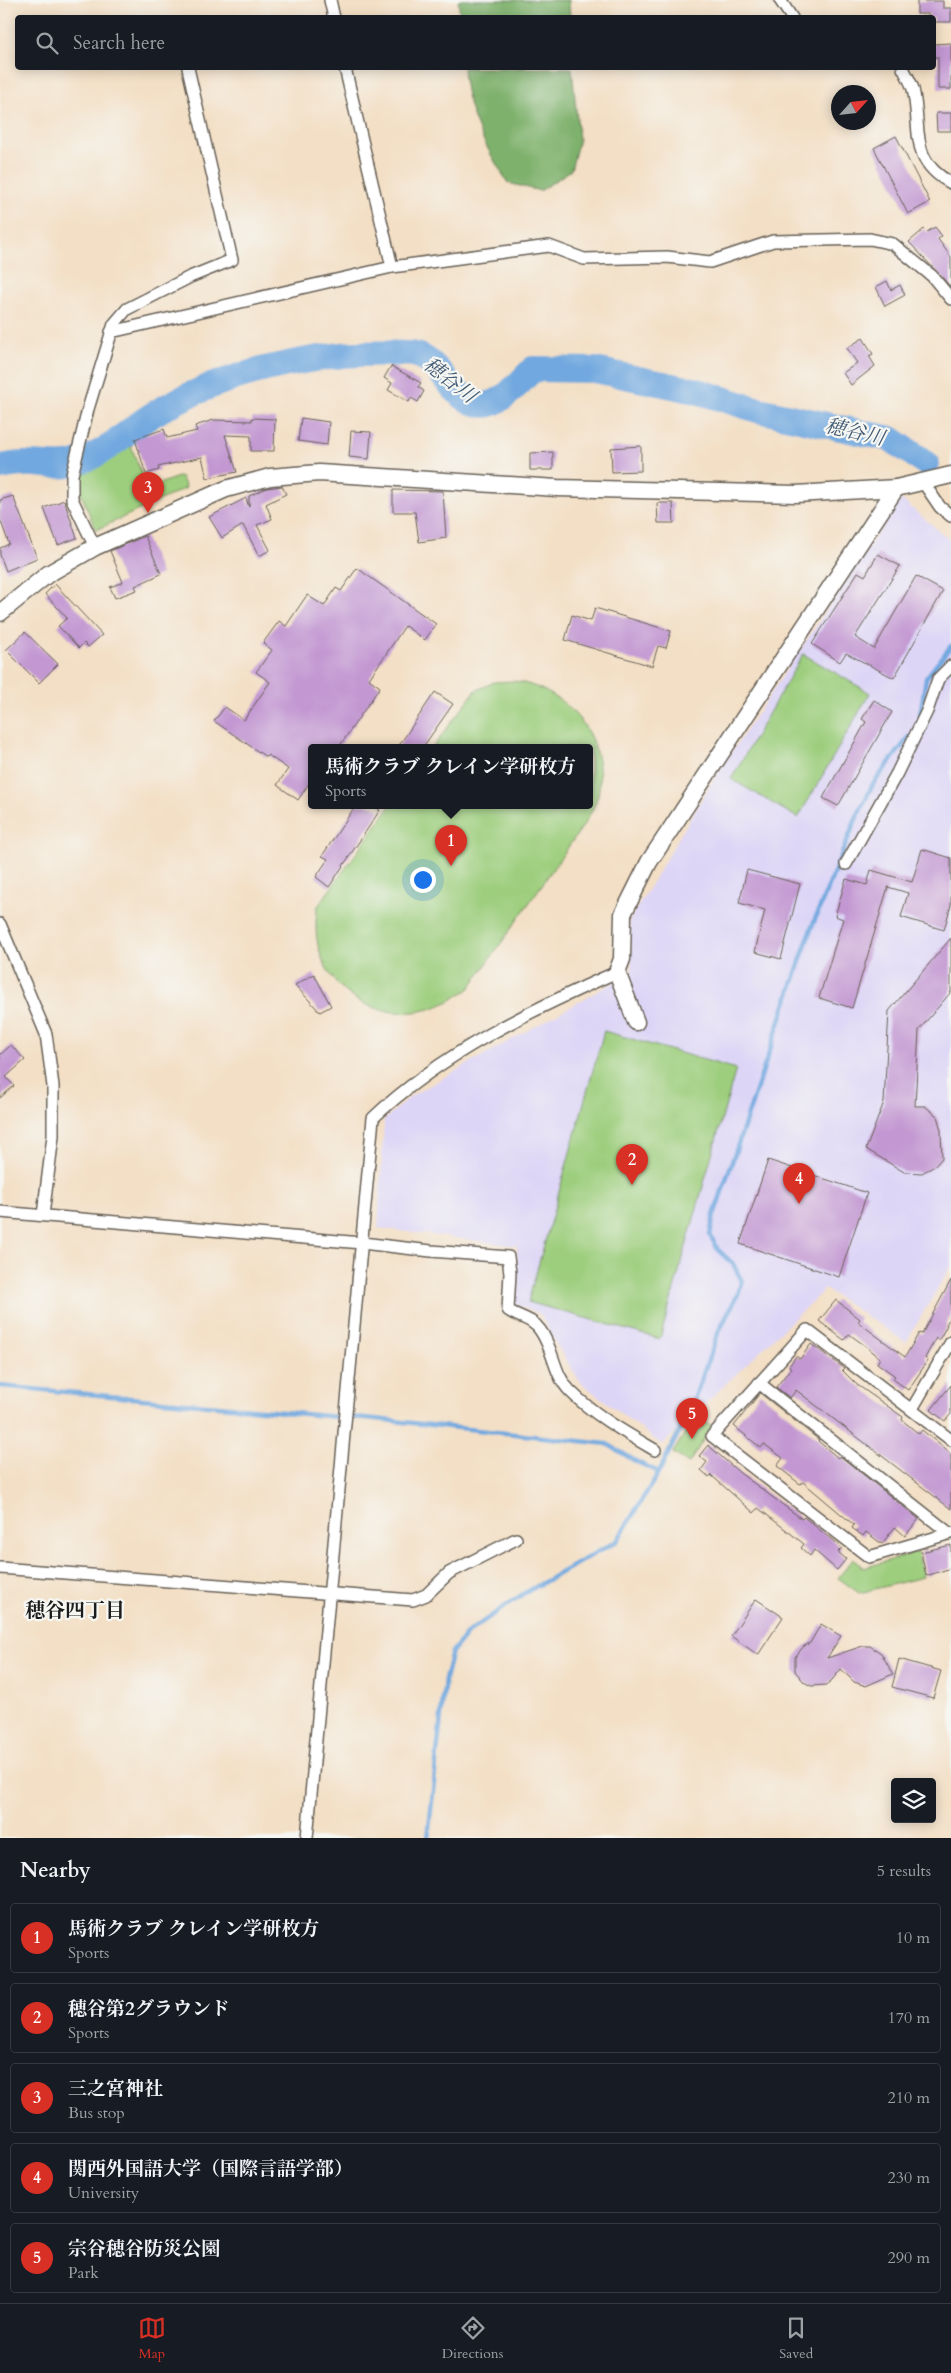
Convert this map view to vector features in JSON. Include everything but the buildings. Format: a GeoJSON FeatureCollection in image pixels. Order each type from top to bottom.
{"type":"FeatureCollection","features":[{"type":"Feature","properties":{"kind":"street"},"geometry":{"type":"LineString","coordinates":[[330,0],[333,15]]}},
{"type":"Feature","properties":{"kind":"street"},"geometry":{"type":"LineString","coordinates":[[780,0],[790,15]]}},
{"type":"Feature","properties":{"kind":"street"},"geometry":{"type":"LineString","coordinates":[[95,547],[72,499],[72,475],[88,409],[114,324],[127,309],[190,277],[232,260],[188,70]]}},
{"type":"Feature","properties":{"kind":"street"},"geometry":{"type":"LineString","coordinates":[[345,70],[392,267]]}},
{"type":"Feature","properties":{"kind":"street"},"geometry":{"type":"LineString","coordinates":[[904,70],[912,88],[921,151],[929,168],[951,183]]}},
{"type":"Feature","properties":{"kind":"street"},"geometry":{"type":"LineString","coordinates":[[111,332],[392,267],[549,246],[584,259],[667,257],[710,262],[772,241],[870,239],[893,244],[932,276],[951,299]]}},
{"type":"Feature","properties":{"kind":"street"},"geometry":{"type":"LineString","coordinates":[[0,613],[48,574],[95,547],[226,489],[270,477],[320,473],[557,488],[714,493],[830,493],[896,488],[951,474]]}},
{"type":"Feature","properties":{"kind":"street"},"geometry":{"type":"LineString","coordinates":[[923,482],[940,507],[951,516]]}},
{"type":"Feature","properties":{"kind":"street"},"geometry":{"type":"LineString","coordinates":[[636,1022],[617,972],[622,959],[623,914],[649,862],[896,488]]}},
{"type":"Feature","properties":{"kind":"street"},"geometry":{"type":"LineString","coordinates":[[846,864],[897,773],[927,711],[938,679],[951,666]]}},
{"type":"Feature","properties":{"kind":"street"},"geometry":{"type":"LineString","coordinates":[[0,924],[46,1034],[53,1086],[53,1136],[43,1215]]}},
{"type":"Feature","properties":{"kind":"street"},"geometry":{"type":"LineString","coordinates":[[307,1838],[373,1118],[400,1094],[476,1042],[568,994],[617,972]]}},
{"type":"Feature","properties":{"kind":"street"},"geometry":{"type":"LineString","coordinates":[[0,1212],[362,1243],[431,1252],[508,1257],[510,1273],[508,1310],[515,1315],[528,1318],[540,1330],[548,1345],[556,1370],[569,1391],[624,1432],[655,1450]]}},
{"type":"Feature","properties":{"kind":"street"},"geometry":{"type":"LineString","coordinates":[[950,1533],[869,1557],[712,1436],[807,1330],[951,1440]]}},
{"type":"Feature","properties":{"kind":"street"},"geometry":{"type":"LineString","coordinates":[[912,1409],[950,1347]]}},
{"type":"Feature","properties":{"kind":"street"},"geometry":{"type":"LineString","coordinates":[[760,1383],[950,1533]]}},
{"type":"Feature","properties":{"kind":"street"},"geometry":{"type":"LineString","coordinates":[[0,1568],[413,1600],[426,1595],[449,1573],[516,1539]]}},
{"type":"Feature","properties":{"kind":"shaded area"},"geometry":{"type":"Polygon","coordinates":[[[901,499],[951,541],[951,1266],[906,1342],[825,1289],[662,1445],[580,1382],[540,1314],[515,1304],[517,1246],[378,1228],[384,1120],[411,1096],[632,972],[629,921],[717,774],[901,499]]]}},
{"type":"Feature","properties":{"kind":"green space"},"geometry":{"type":"Polygon","coordinates":[[[458,0],[569,0],[570,15],[460,15],[458,0]]]}},
{"type":"Feature","properties":{"kind":"green space"},"geometry":{"type":"Polygon","coordinates":[[[463,70],[572,70],[579,139],[571,170],[540,191],[508,183],[478,128],[472,113],[463,70]]]}},
{"type":"Feature","properties":{"kind":"green space"},"geometry":{"type":"Polygon","coordinates":[[[128,438],[147,488],[181,476],[186,488],[96,530],[79,489],[90,450],[128,438]]]}},
{"type":"Feature","properties":{"kind":"green space"},"geometry":{"type":"Polygon","coordinates":[[[803,654],[870,693],[798,818],[731,779],[803,654]]]}},
{"type":"Feature","properties":{"kind":"green space"},"geometry":{"type":"Polygon","coordinates":[[[514,681],[534,686],[552,695],[567,706],[580,720],[593,744],[435,744],[475,691],[494,682],[514,681]]]}},
{"type":"Feature","properties":{"kind":"green space"},"geometry":{"type":"Polygon","coordinates":[[[593,745],[600,774],[598,795],[593,809],[593,745]]]}},
{"type":"Feature","properties":{"kind":"green space"},"geometry":{"type":"Polygon","coordinates":[[[388,809],[593,809],[583,826],[469,989],[428,1010],[397,1012],[376,1008],[356,999],[340,987],[328,970],[319,951],[316,929],[318,906],[388,809]]]}},
{"type":"Feature","properties":{"kind":"green space"},"geometry":{"type":"Polygon","coordinates":[[[604,1031],[736,1069],[660,1339],[528,1302],[604,1031]]]}},
{"type":"Feature","properties":{"kind":"green space"},"geometry":{"type":"Polygon","coordinates":[[[695,1416],[712,1426],[689,1463],[673,1453],[695,1416]]]}},
{"type":"Feature","properties":{"kind":"green space"},"geometry":{"type":"Polygon","coordinates":[[[918,1552],[923,1577],[859,1593],[838,1578],[854,1558],[863,1568],[918,1552]]]}},
{"type":"Feature","properties":{"kind":"waterway","name":"穂谷川"},"geometry":{"type":"LineString","coordinates":[[0,467],[17,464],[68,465],[80,462],[102,451],[152,415],[174,403],[220,383],[268,368],[317,358],[393,353],[412,354],[422,357],[434,366],[461,395],[472,402],[483,405],[503,398],[533,369],[595,370],[697,391],[758,410],[891,439],[926,463]]}},
{"type":"Feature","properties":{"kind":"waterway"},"geometry":{"type":"LineString","coordinates":[[920,715],[926,678],[951,646]]}},
{"type":"Feature","properties":{"kind":"waterway"},"geometry":{"type":"LineString","coordinates":[[428,1838],[445,1679],[452,1652],[468,1632],[523,1594],[617,1541],[659,1472],[691,1408],[718,1333],[738,1294],[742,1281],[733,1264],[718,1250],[710,1235],[714,1215],[811,929],[856,819],[873,784],[909,737]]}},
{"type":"Feature","properties":{"kind":"waterway"},"geometry":{"type":"LineString","coordinates":[[0,1386],[337,1417],[366,1418],[607,1444],[637,1462],[659,1472]]}},
{"type":"Feature","properties":{"kind":"place","name":"三之宮神社"},"geometry":{"type":"Point","coordinates":[148,513]}},
{"type":"Feature","properties":{"kind":"place","name":"馬術クラブ クレイン学研枚方"},"geometry":{"type":"Point","coordinates":[451,866]}},
{"type":"Feature","properties":{"kind":"place","name":"穂谷第2グラウンド"},"geometry":{"type":"Point","coordinates":[632,1185]}},
{"type":"Feature","properties":{"kind":"place","name":"関西外国語大学（国際言語学部）"},"geometry":{"type":"Point","coordinates":[799,1204]}},
{"type":"Feature","properties":{"kind":"place","name":"宗谷穂谷防災公園"},"geometry":{"type":"Point","coordinates":[692,1439]}},
{"type":"Feature","properties":{"kind":"district","name":"穂谷四丁目"},"geometry":{"type":"Point","coordinates":[75,1610]}}]}
